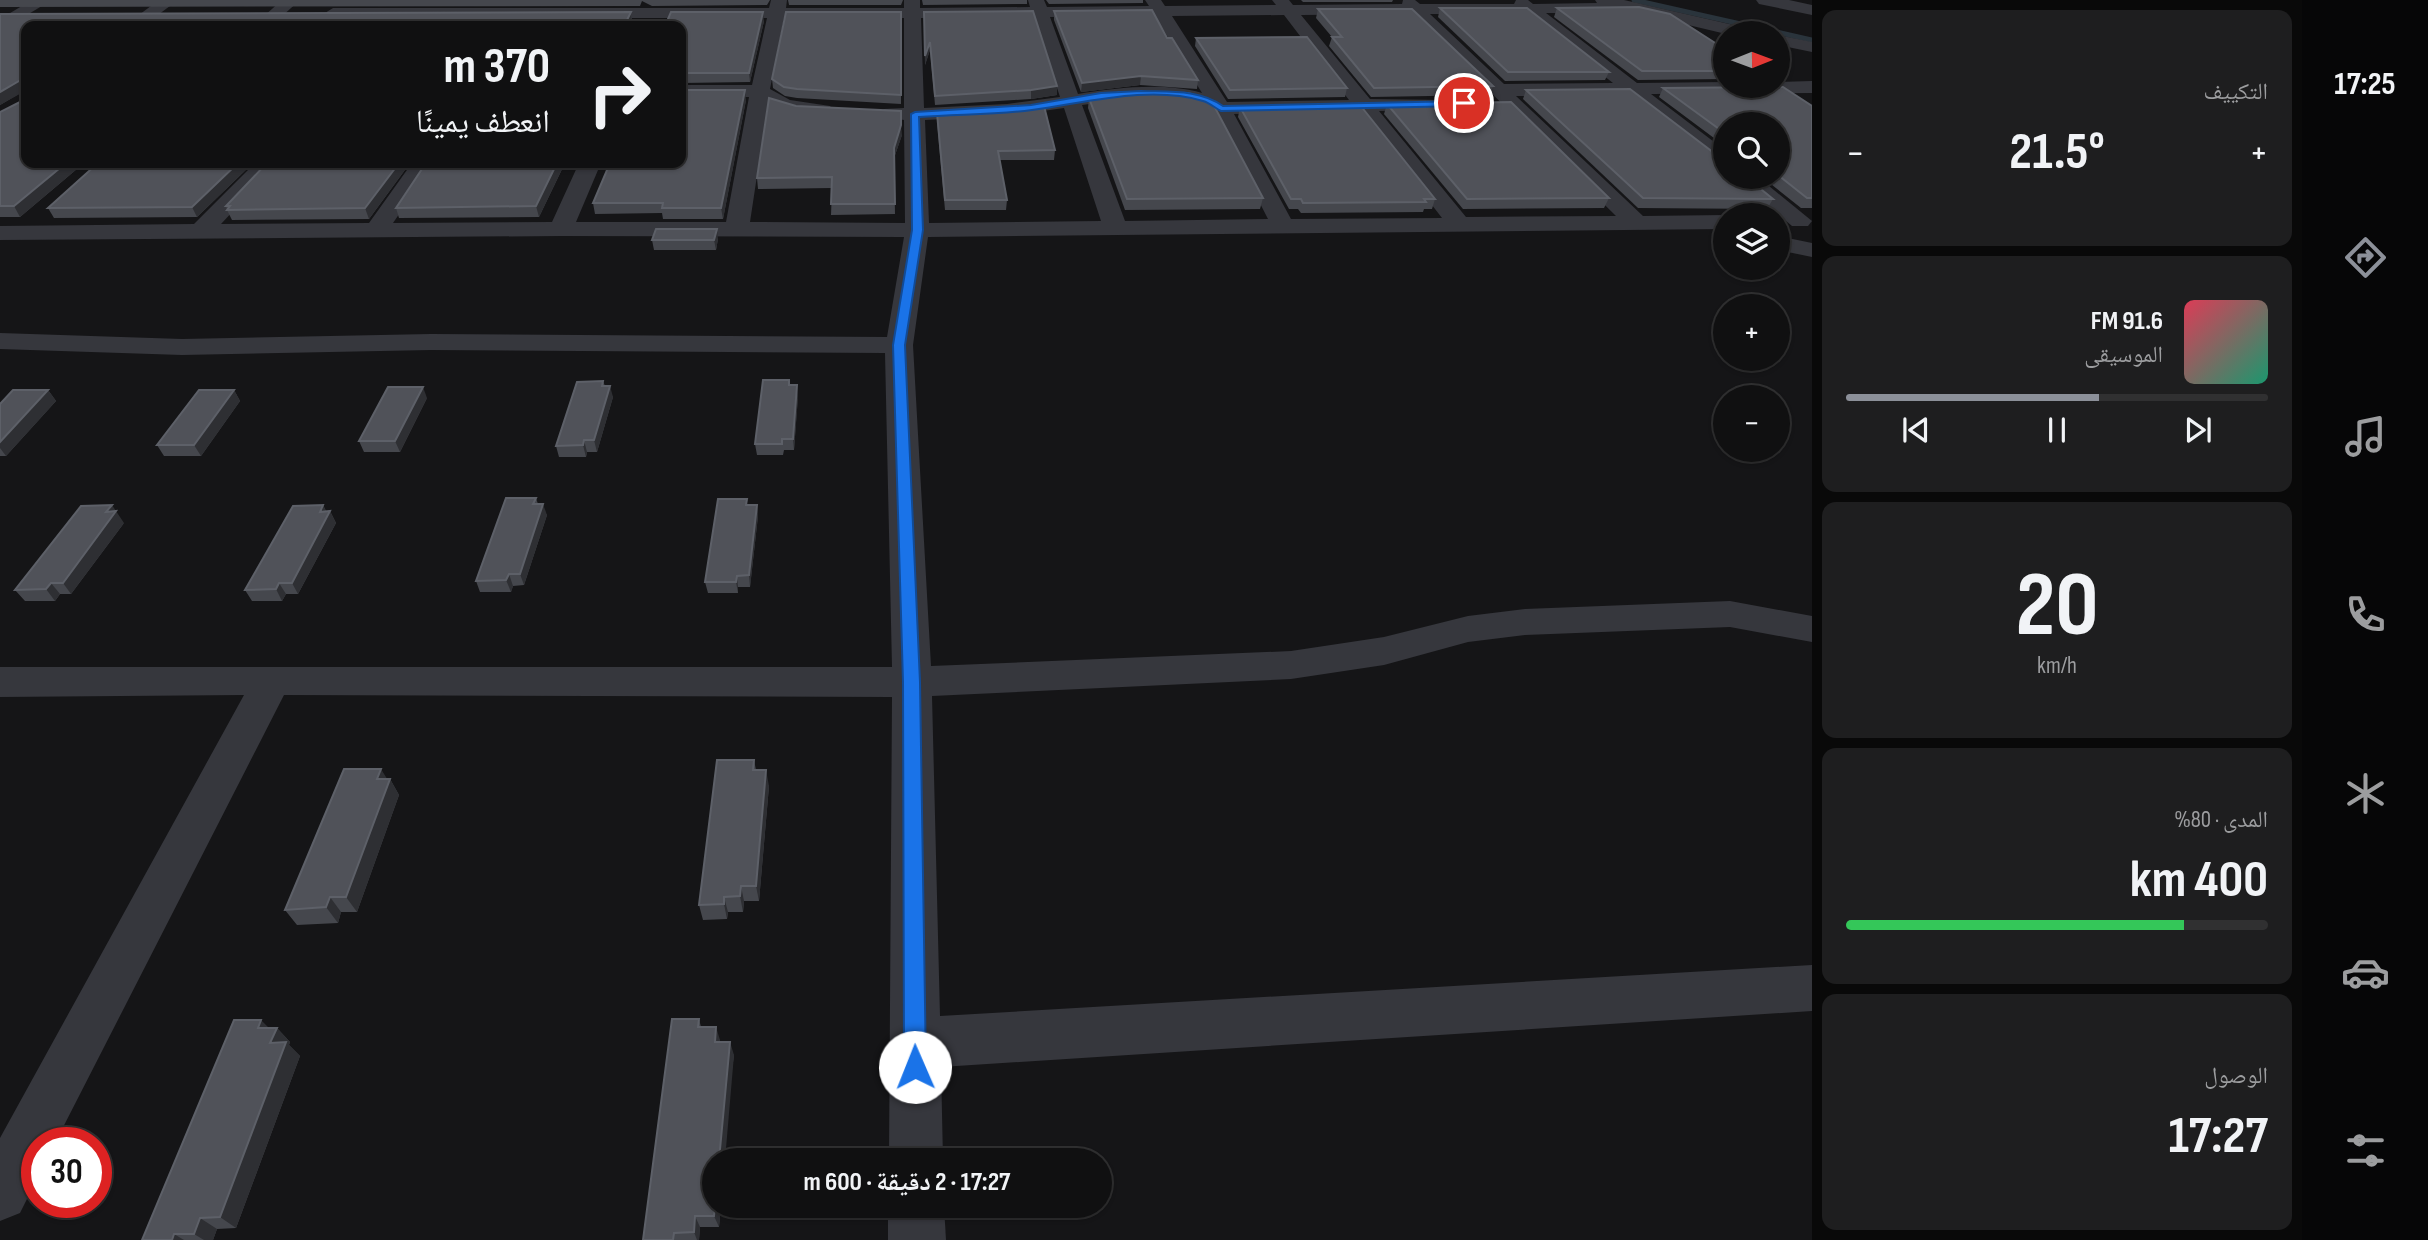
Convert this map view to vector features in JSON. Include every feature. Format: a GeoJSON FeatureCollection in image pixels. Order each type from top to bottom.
{"type":"FeatureCollection","features":[{"type":"Feature","properties":{"kind":"street"},"geometry":{"type":"LineString","coordinates":[[0,26],[44,0]]}},
{"type":"Feature","properties":{"kind":"street"},"geometry":{"type":"LineString","coordinates":[[1603,0],[1713,26]]}},
{"type":"Feature","properties":{"kind":"street"},"geometry":{"type":"LineString","coordinates":[[1765,0],[1812,10]]}},
{"type":"Feature","properties":{"kind":"street"},"geometry":{"type":"LineString","coordinates":[[1038,5],[1115,227]]}},
{"type":"Feature","properties":{"kind":"street"},"geometry":{"type":"LineString","coordinates":[[1156,5],[1220,106],[1283,226]]}},
{"type":"Feature","properties":{"kind":"street"},"geometry":{"type":"LineString","coordinates":[[1284,5],[1459,224]]}},
{"type":"Feature","properties":{"kind":"street"},"geometry":{"type":"LineString","coordinates":[[1411,5],[1500,98],[1637,223]]}},
{"type":"Feature","properties":{"kind":"street"},"geometry":{"type":"LineString","coordinates":[[256,20],[304,9],[415,6],[529,13],[655,13],[777,6],[1524,5],[1638,8]]}},
{"type":"Feature","properties":{"kind":"street"},"geometry":{"type":"LineString","coordinates":[[1524,5],[1713,152]]}},
{"type":"Feature","properties":{"kind":"street"},"geometry":{"type":"LineString","coordinates":[[401,21],[415,6]]}},
{"type":"Feature","properties":{"kind":"street"},"geometry":{"type":"LineString","coordinates":[[737,229],[777,6]]}},
{"type":"Feature","properties":{"kind":"street"},"geometry":{"type":"LineString","coordinates":[[128,20],[172,7]]}},
{"type":"Feature","properties":{"kind":"street"},"geometry":{"type":"LineString","coordinates":[[912,7],[917,230],[899,345],[912,682],[916,1148]]}},
{"type":"Feature","properties":{"kind":"street"},"geometry":{"type":"LineString","coordinates":[[0,15],[59,15]]}},
{"type":"Feature","properties":{"kind":"street"},"geometry":{"type":"LineString","coordinates":[[1668,16],[1713,45]]}},
{"type":"Feature","properties":{"kind":"street"},"geometry":{"type":"LineString","coordinates":[[1790,42],[1812,47]]}},
{"type":"Feature","properties":{"kind":"street"},"geometry":{"type":"LineString","coordinates":[[1500,98],[1632,89],[1713,87]]}},
{"type":"Feature","properties":{"kind":"street"},"geometry":{"type":"LineString","coordinates":[[1790,90],[1807,95]]}},
{"type":"Feature","properties":{"kind":"street"},"geometry":{"type":"LineString","coordinates":[[686,91],[760,91],[777,102],[797,107],[848,111]]}},
{"type":"Feature","properties":{"kind":"street"},"geometry":{"type":"LineString","coordinates":[[870,111],[915,114],[1007,110],[1101,95],[1173,94],[1201,97],[1220,106],[1459,103]]}},
{"type":"Feature","properties":{"kind":"street"},"geometry":{"type":"LineString","coordinates":[[201,232],[262,168]]}},
{"type":"Feature","properties":{"kind":"street"},"geometry":{"type":"LineString","coordinates":[[376,231],[420,168]]}},
{"type":"Feature","properties":{"kind":"street"},"geometry":{"type":"LineString","coordinates":[[561,229],[588,168]]}},
{"type":"Feature","properties":{"kind":"street"},"geometry":{"type":"LineString","coordinates":[[1758,189],[1797,221]]}},
{"type":"Feature","properties":{"kind":"street"},"geometry":{"type":"LineString","coordinates":[[10,233],[50,206]]}},
{"type":"Feature","properties":{"kind":"street"},"geometry":{"type":"LineString","coordinates":[[1680,222],[1713,229]]}},
{"type":"Feature","properties":{"kind":"street"},"geometry":{"type":"LineString","coordinates":[[10,233],[561,229],[917,230],[1713,222]]}},
{"type":"Feature","properties":{"kind":"street"},"geometry":{"type":"LineString","coordinates":[[1790,245],[1812,250]]}},
{"type":"Feature","properties":{"kind":"street"},"geometry":{"type":"LineString","coordinates":[[0,341],[182,347],[431,342],[899,345]]}},
{"type":"Feature","properties":{"kind":"street"},"geometry":{"type":"LineString","coordinates":[[0,682],[912,682],[1291,665],[1384,651],[1468,629],[1525,622],[1730,614],[1812,629]]}},
{"type":"Feature","properties":{"kind":"street"},"geometry":{"type":"LineString","coordinates":[[0,1192],[272,680]]}},
{"type":"Feature","properties":{"kind":"street"},"geometry":{"type":"LineString","coordinates":[[915,1043],[1812,988]]}},
{"type":"Feature","properties":{"kind":"street"},"geometry":{"type":"LineString","coordinates":[[916,1218],[917,1240]]}},
{"type":"Feature","properties":{"kind":"building"},"geometry":{"type":"Polygon","coordinates":[[[1639,7],[1670,14],[1713,42],[1713,71],[1642,71],[1557,8],[1639,7]]]}},
{"type":"Feature","properties":{"kind":"building"},"geometry":{"type":"Polygon","coordinates":[[[1440,8],[1527,8],[1609,72],[1508,72],[1440,8]]]}},
{"type":"Feature","properties":{"kind":"building"},"geometry":{"type":"Polygon","coordinates":[[[1318,9],[1412,9],[1493,86],[1374,88],[1332,37],[1342,37],[1318,9]]]}},
{"type":"Feature","properties":{"kind":"building"},"geometry":{"type":"Polygon","coordinates":[[[1152,10],[1167,38],[1172,38],[1198,80],[1141,76],[1082,83],[1054,11],[1152,10]]]}},
{"type":"Feature","properties":{"kind":"building"},"geometry":{"type":"Polygon","coordinates":[[[1033,11],[1057,86],[935,96],[930,42],[925,56],[924,12],[1033,11]]]}},
{"type":"Feature","properties":{"kind":"building"},"geometry":{"type":"Polygon","coordinates":[[[631,12],[626,21],[21,21],[21,82],[0,92],[0,14],[631,12]]]}},
{"type":"Feature","properties":{"kind":"building"},"geometry":{"type":"Polygon","coordinates":[[[671,12],[763,12],[749,73],[686,73],[686,21],[667,21],[671,12]]]}},
{"type":"Feature","properties":{"kind":"building"},"geometry":{"type":"Polygon","coordinates":[[[786,12],[901,12],[901,95],[797,89],[784,87],[772,79],[786,12]]]}},
{"type":"Feature","properties":{"kind":"building"},"geometry":{"type":"Polygon","coordinates":[[[1307,37],[1347,88],[1230,90],[1196,38],[1307,37]]]}},
{"type":"Feature","properties":{"kind":"building"},"geometry":{"type":"Polygon","coordinates":[[[1663,88],[1713,88],[1713,98],[1790,98],[1790,92],[1812,106],[1812,198],[1807,198],[1790,185],[1790,112],[1713,112],[1713,125],[1663,88]]]}},
{"type":"Feature","properties":{"kind":"building"},"geometry":{"type":"Polygon","coordinates":[[[1630,89],[1713,152],[1713,189],[1761,189],[1773,199],[1643,198],[1526,90],[1630,89]]]}},
{"type":"Feature","properties":{"kind":"building"},"geometry":{"type":"Polygon","coordinates":[[[686,90],[745,90],[721,208],[662,208],[663,203],[593,203],[608,168],[686,168],[686,90]]]}},
{"type":"Feature","properties":{"kind":"building"},"geometry":{"type":"Polygon","coordinates":[[[1121,92],[1188,93],[1211,100],[1263,198],[1127,199],[1089,98],[1121,92]]]}},
{"type":"Feature","properties":{"kind":"building"},"geometry":{"type":"Polygon","coordinates":[[[769,98],[796,106],[901,111],[901,125],[894,148],[895,204],[831,204],[832,177],[757,178],[769,98]]]}},
{"type":"Feature","properties":{"kind":"building"},"geometry":{"type":"Polygon","coordinates":[[[21,102],[21,168],[60,168],[14,206],[0,206],[0,112],[21,102]]]}},
{"type":"Feature","properties":{"kind":"building"},"geometry":{"type":"Polygon","coordinates":[[[1511,102],[1609,198],[1467,199],[1387,104],[1511,102]]]}},
{"type":"Feature","properties":{"kind":"building"},"geometry":{"type":"Polygon","coordinates":[[[1360,105],[1435,199],[1424,199],[1426,202],[1303,203],[1301,199],[1291,199],[1240,107],[1360,105]]]}},
{"type":"Feature","properties":{"kind":"building"},"geometry":{"type":"Polygon","coordinates":[[[1044,106],[1055,150],[998,151],[1007,200],[945,200],[937,113],[1044,106]]]}},
{"type":"Feature","properties":{"kind":"building"},"geometry":{"type":"Polygon","coordinates":[[[92,168],[233,168],[192,207],[48,208],[92,168]]]}},
{"type":"Feature","properties":{"kind":"building"},"geometry":{"type":"Polygon","coordinates":[[[262,168],[395,168],[365,208],[227,210],[230,206],[226,206],[262,168]]]}},
{"type":"Feature","properties":{"kind":"building"},"geometry":{"type":"Polygon","coordinates":[[[423,168],[555,168],[536,206],[396,208],[423,168]]]}},
{"type":"Feature","properties":{"kind":"building"},"geometry":{"type":"Polygon","coordinates":[[[656,229],[717,229],[714,240],[652,240],[656,229]]]}},
{"type":"Feature","properties":{"kind":"building"},"geometry":{"type":"Polygon","coordinates":[[[763,380],[789,380],[789,385],[797,385],[793,439],[782,439],[782,444],[755,444],[763,380]]]}},
{"type":"Feature","properties":{"kind":"building"},"geometry":{"type":"Polygon","coordinates":[[[603,381],[602,386],[610,386],[594,440],[584,440],[583,445],[556,446],[577,382],[603,381]]]}},
{"type":"Feature","properties":{"kind":"building"},"geometry":{"type":"Polygon","coordinates":[[[388,387],[423,387],[395,441],[359,441],[388,387]]]}},
{"type":"Feature","properties":{"kind":"building"},"geometry":{"type":"Polygon","coordinates":[[[13,390],[48,390],[0,442],[0,404],[13,390]]]}},
{"type":"Feature","properties":{"kind":"building"},"geometry":{"type":"Polygon","coordinates":[[[199,390],[234,390],[194,445],[157,445],[199,390]]]}},
{"type":"Feature","properties":{"kind":"building"},"geometry":{"type":"Polygon","coordinates":[[[506,498],[536,498],[533,504],[543,504],[520,574],[509,574],[506,580],[476,581],[506,498]]]}},
{"type":"Feature","properties":{"kind":"building"},"geometry":{"type":"Polygon","coordinates":[[[718,499],[747,499],[746,505],[757,505],[749,575],[737,576],[736,582],[705,582],[718,499]]]}},
{"type":"Feature","properties":{"kind":"building"},"geometry":{"type":"Polygon","coordinates":[[[112,505],[106,512],[116,511],[63,583],[51,583],[46,589],[15,590],[81,506],[112,505]]]}},
{"type":"Feature","properties":{"kind":"building"},"geometry":{"type":"Polygon","coordinates":[[[323,505],[320,512],[330,511],[292,583],[279,583],[276,589],[245,590],[293,506],[323,505]]]}},
{"type":"Feature","properties":{"kind":"building"},"geometry":{"type":"Polygon","coordinates":[[[717,760],[754,760],[753,770],[766,770],[756,886],[741,886],[740,896],[724,897],[724,904],[699,905],[717,760]]]}},
{"type":"Feature","properties":{"kind":"building"},"geometry":{"type":"Polygon","coordinates":[[[344,769],[381,769],[377,779],[390,779],[346,897],[330,897],[326,907],[285,910],[344,769]]]}},
{"type":"Feature","properties":{"kind":"building"},"geometry":{"type":"Polygon","coordinates":[[[672,1019],[699,1019],[698,1027],[716,1027],[715,1042],[730,1042],[720,1148],[702,1148],[702,1216],[695,1216],[694,1232],[674,1233],[673,1240],[643,1240],[672,1019]]]}},
{"type":"Feature","properties":{"kind":"building"},"geometry":{"type":"Polygon","coordinates":[[[234,1020],[261,1020],[258,1028],[277,1028],[270,1043],[286,1042],[220,1217],[200,1218],[194,1234],[174,1234],[172,1240],[142,1240],[234,1020]]]}},
{"type":"Feature","properties":{"kind":"waterway"},"geometry":{"type":"LineString","coordinates":[[1634,0],[1812,40]]}},
{"type":"Feature","properties":{"kind":"route"},"geometry":{"type":"LineString","coordinates":[[915,1067],[912,682],[899,345],[917,230],[915,114],[1031,108],[1101,95],[1141,94],[1201,97],[1219,104],[1221,108],[1464,103]]}}]}
